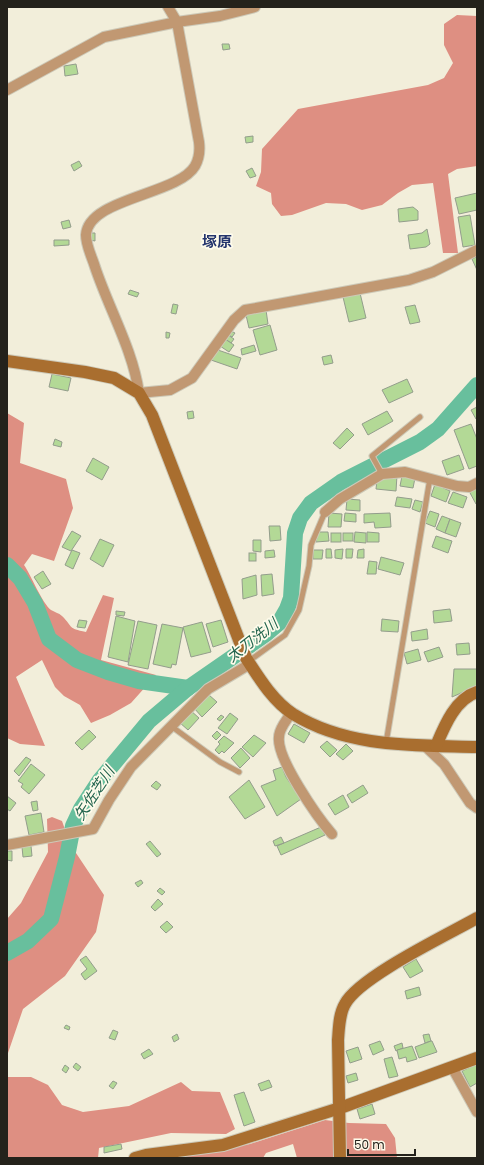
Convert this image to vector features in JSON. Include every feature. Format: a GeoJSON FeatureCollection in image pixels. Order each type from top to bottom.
{"type":"FeatureCollection","features":[{"type":"Feature","properties":{"kind":"street"},"geometry":{"type":"LineString","coordinates":[[168,7],[177,22],[199,142],[200,151],[195,166],[181,178],[104,210],[92,220],[86,236],[100,281],[136,375],[139,394],[152,415],[239,642],[248,661],[262,684],[292,713],[327,731],[353,739],[386,743],[477,747]]}},
{"type":"Feature","properties":{"kind":"street"},"geometry":{"type":"LineString","coordinates":[[7,90],[104,37],[177,22],[220,16],[255,7]]}},
{"type":"Feature","properties":{"kind":"street"},"geometry":{"type":"LineString","coordinates":[[7,361],[73,370],[114,378],[139,394],[170,390],[192,378],[234,320],[245,310],[409,280],[434,272],[477,250]]}},
{"type":"Feature","properties":{"kind":"street"},"geometry":{"type":"LineString","coordinates":[[324,512],[340,499],[382,474],[405,472],[457,486],[470,487],[477,483]]}},
{"type":"Feature","properties":{"kind":"street"},"geometry":{"type":"LineString","coordinates":[[7,845],[94,830],[109,800],[131,767],[208,689],[248,661]]}},
{"type":"Feature","properties":{"kind":"street"},"geometry":{"type":"LineString","coordinates":[[430,746],[453,713],[465,699],[477,692]]}},
{"type":"Feature","properties":{"kind":"street"},"geometry":{"type":"LineString","coordinates":[[292,713],[278,737],[280,747],[295,780],[324,825],[332,834]]}},
{"type":"Feature","properties":{"kind":"street"},"geometry":{"type":"LineString","coordinates":[[430,746],[470,803],[477,808]]}},
{"type":"Feature","properties":{"kind":"street"},"geometry":{"type":"LineString","coordinates":[[340,1158],[338,1040],[339,1022],[345,1004],[359,987],[383,971],[477,918]]}},
{"type":"Feature","properties":{"kind":"street"},"geometry":{"type":"LineString","coordinates":[[135,1158],[146,1155],[223,1145],[340,1108],[477,1058]]}},
{"type":"Feature","properties":{"kind":"street"},"geometry":{"type":"LineString","coordinates":[[452,1067],[477,1112]]}},
{"type":"Feature","properties":{"kind":"lane"},"geometry":{"type":"LineString","coordinates":[[382,474],[372,456],[420,417]]}},
{"type":"Feature","properties":{"kind":"lane"},"geometry":{"type":"LineString","coordinates":[[386,743],[430,478]]}},
{"type":"Feature","properties":{"kind":"lane"},"geometry":{"type":"LineString","coordinates":[[248,661],[285,635],[299,610],[310,566],[311,546],[324,512]]}},
{"type":"Feature","properties":{"kind":"lane"},"geometry":{"type":"LineString","coordinates":[[171,725],[220,762],[239,772]]}},
{"type":"Feature","properties":{"kind":"shaded area"},"geometry":{"type":"Polygon","coordinates":[[[457,15],[477,16],[477,166],[457,169],[448,174],[458,253],[443,253],[433,183],[412,185],[382,205],[362,210],[346,204],[326,203],[292,215],[281,216],[272,204],[271,193],[256,186],[261,172],[262,149],[298,109],[428,85],[444,78],[453,63],[444,45],[444,24],[457,15]]]}},
{"type":"Feature","properties":{"kind":"shaded area"},"geometry":{"type":"Polygon","coordinates":[[[7,413],[24,423],[20,463],[66,479],[73,508],[54,561],[32,554],[24,565],[40,595],[51,610],[61,615],[71,627],[76,630],[86,632],[103,595],[114,598],[101,660],[156,675],[131,703],[110,715],[91,723],[80,705],[64,696],[55,687],[42,660],[16,677],[45,746],[20,744],[7,738],[7,413]]]}},
{"type":"Feature","properties":{"kind":"shaded area"},"geometry":{"type":"Polygon","coordinates":[[[52,817],[62,821],[70,844],[104,895],[96,932],[65,976],[23,1009],[7,1056],[7,919],[21,903],[48,852],[47,819],[52,817]]]}},
{"type":"Feature","properties":{"kind":"shaded area"},"geometry":{"type":"Polygon","coordinates":[[[7,1077],[31,1077],[48,1085],[62,1105],[83,1112],[129,1106],[181,1082],[192,1091],[220,1092],[235,1129],[226,1134],[171,1133],[99,1148],[98,1158],[7,1158],[7,1077]]]}},
{"type":"Feature","properties":{"kind":"shaded area"},"geometry":{"type":"Polygon","coordinates":[[[325,1120],[349,1123],[386,1124],[395,1138],[397,1158],[297,1158],[293,1144],[266,1153],[263,1158],[170,1158],[250,1144],[325,1120]]]}},
{"type":"Feature","properties":{"kind":"building"},"geometry":{"type":"Polygon","coordinates":[[[222,44],[229,44],[230,49],[223,50],[222,44]]]}},
{"type":"Feature","properties":{"kind":"building"},"geometry":{"type":"Polygon","coordinates":[[[76,64],[78,74],[65,76],[64,66],[76,64]]]}},
{"type":"Feature","properties":{"kind":"building"},"geometry":{"type":"Polygon","coordinates":[[[253,136],[253,142],[246,143],[245,137],[253,136]]]}},
{"type":"Feature","properties":{"kind":"building"},"geometry":{"type":"Polygon","coordinates":[[[79,161],[82,166],[74,171],[71,165],[79,161]]]}},
{"type":"Feature","properties":{"kind":"building"},"geometry":{"type":"Polygon","coordinates":[[[252,168],[256,176],[250,178],[246,171],[252,168]]]}},
{"type":"Feature","properties":{"kind":"building"},"geometry":{"type":"Polygon","coordinates":[[[477,193],[477,210],[459,214],[455,198],[477,193]]]}},
{"type":"Feature","properties":{"kind":"building"},"geometry":{"type":"Polygon","coordinates":[[[413,207],[418,211],[418,220],[399,222],[398,209],[413,207]]]}},
{"type":"Feature","properties":{"kind":"building"},"geometry":{"type":"Polygon","coordinates":[[[470,215],[475,245],[463,247],[458,217],[470,215]]]}},
{"type":"Feature","properties":{"kind":"building"},"geometry":{"type":"Polygon","coordinates":[[[69,220],[71,227],[63,229],[61,222],[69,220]]]}},
{"type":"Feature","properties":{"kind":"building"},"geometry":{"type":"Polygon","coordinates":[[[427,229],[430,244],[426,247],[410,249],[408,235],[422,233],[427,229]]]}},
{"type":"Feature","properties":{"kind":"building"},"geometry":{"type":"Polygon","coordinates":[[[90,233],[95,233],[95,241],[90,240],[90,233]]]}},
{"type":"Feature","properties":{"kind":"building"},"geometry":{"type":"Polygon","coordinates":[[[54,240],[69,240],[69,245],[54,246],[54,240]]]}},
{"type":"Feature","properties":{"kind":"building"},"geometry":{"type":"Polygon","coordinates":[[[476,253],[477,270],[472,259],[476,257],[476,253]]]}},
{"type":"Feature","properties":{"kind":"building"},"geometry":{"type":"Polygon","coordinates":[[[130,290],[139,293],[137,297],[128,294],[130,290]]]}},
{"type":"Feature","properties":{"kind":"building"},"geometry":{"type":"Polygon","coordinates":[[[360,293],[366,318],[349,322],[343,297],[360,293]]]}},
{"type":"Feature","properties":{"kind":"building"},"geometry":{"type":"Polygon","coordinates":[[[173,304],[178,305],[176,314],[171,313],[173,304]]]}},
{"type":"Feature","properties":{"kind":"building"},"geometry":{"type":"Polygon","coordinates":[[[415,305],[420,322],[410,324],[405,307],[415,305]]]}},
{"type":"Feature","properties":{"kind":"building"},"geometry":{"type":"Polygon","coordinates":[[[266,310],[268,324],[249,328],[246,315],[266,310]]]}},
{"type":"Feature","properties":{"kind":"building"},"geometry":{"type":"Polygon","coordinates":[[[270,325],[277,350],[260,355],[253,330],[270,325]]]}},
{"type":"Feature","properties":{"kind":"building"},"geometry":{"type":"Polygon","coordinates":[[[229,330],[235,333],[232,337],[227,334],[229,330]]]}},
{"type":"Feature","properties":{"kind":"building"},"geometry":{"type":"Polygon","coordinates":[[[166,332],[170,333],[169,338],[166,338],[166,332]]]}},
{"type":"Feature","properties":{"kind":"building"},"geometry":{"type":"Polygon","coordinates":[[[228,335],[234,339],[231,343],[225,339],[228,335]]]}},
{"type":"Feature","properties":{"kind":"building"},"geometry":{"type":"Polygon","coordinates":[[[225,339],[234,345],[229,352],[220,346],[225,339]]]}},
{"type":"Feature","properties":{"kind":"building"},"geometry":{"type":"Polygon","coordinates":[[[254,345],[256,351],[242,355],[241,349],[254,345]]]}},
{"type":"Feature","properties":{"kind":"building"},"geometry":{"type":"Polygon","coordinates":[[[215,349],[241,358],[237,369],[211,360],[215,349]]]}},
{"type":"Feature","properties":{"kind":"building"},"geometry":{"type":"Polygon","coordinates":[[[331,355],[333,363],[324,365],[322,357],[331,355]]]}},
{"type":"Feature","properties":{"kind":"building"},"geometry":{"type":"Polygon","coordinates":[[[52,374],[71,378],[68,391],[49,387],[52,374]]]}},
{"type":"Feature","properties":{"kind":"building"},"geometry":{"type":"Polygon","coordinates":[[[407,379],[413,392],[389,403],[382,390],[407,379]]]}},
{"type":"Feature","properties":{"kind":"building"},"geometry":{"type":"Polygon","coordinates":[[[477,407],[477,419],[476,419],[471,410],[477,407]]]}},
{"type":"Feature","properties":{"kind":"building"},"geometry":{"type":"Polygon","coordinates":[[[193,411],[194,418],[188,419],[187,412],[193,411]]]}},
{"type":"Feature","properties":{"kind":"building"},"geometry":{"type":"Polygon","coordinates":[[[387,411],[393,421],[368,435],[362,424],[387,411]]]}},
{"type":"Feature","properties":{"kind":"building"},"geometry":{"type":"Polygon","coordinates":[[[471,424],[477,439],[477,466],[469,469],[454,430],[471,424]]]}},
{"type":"Feature","properties":{"kind":"building"},"geometry":{"type":"Polygon","coordinates":[[[347,428],[354,435],[340,449],[333,443],[347,428]]]}},
{"type":"Feature","properties":{"kind":"building"},"geometry":{"type":"Polygon","coordinates":[[[55,439],[62,442],[61,447],[53,445],[55,439]]]}},
{"type":"Feature","properties":{"kind":"building"},"geometry":{"type":"Polygon","coordinates":[[[459,455],[464,469],[447,475],[442,461],[459,455]]]}},
{"type":"Feature","properties":{"kind":"building"},"geometry":{"type":"Polygon","coordinates":[[[93,458],[109,467],[102,480],[86,471],[93,458]]]}},
{"type":"Feature","properties":{"kind":"building"},"geometry":{"type":"Polygon","coordinates":[[[397,475],[396,491],[376,489],[377,480],[397,475]]]}},
{"type":"Feature","properties":{"kind":"building"},"geometry":{"type":"Polygon","coordinates":[[[402,476],[415,478],[413,488],[400,486],[402,476]]]}},
{"type":"Feature","properties":{"kind":"building"},"geometry":{"type":"Polygon","coordinates":[[[435,484],[450,491],[446,502],[431,496],[435,484]]]}},
{"type":"Feature","properties":{"kind":"building"},"geometry":{"type":"Polygon","coordinates":[[[477,487],[477,503],[476,504],[469,491],[477,487]]]}},
{"type":"Feature","properties":{"kind":"building"},"geometry":{"type":"Polygon","coordinates":[[[453,492],[467,497],[463,508],[448,503],[453,492]]]}},
{"type":"Feature","properties":{"kind":"building"},"geometry":{"type":"Polygon","coordinates":[[[397,497],[412,499],[410,508],[395,506],[397,497]]]}},
{"type":"Feature","properties":{"kind":"building"},"geometry":{"type":"Polygon","coordinates":[[[347,499],[360,500],[360,511],[346,510],[347,499]]]}},
{"type":"Feature","properties":{"kind":"building"},"geometry":{"type":"Polygon","coordinates":[[[415,500],[423,502],[420,512],[412,509],[415,500]]]}},
{"type":"Feature","properties":{"kind":"building"},"geometry":{"type":"Polygon","coordinates":[[[430,511],[439,514],[435,527],[425,523],[430,511]]]}},
{"type":"Feature","properties":{"kind":"building"},"geometry":{"type":"Polygon","coordinates":[[[329,513],[342,514],[341,527],[328,527],[329,513]]]}},
{"type":"Feature","properties":{"kind":"building"},"geometry":{"type":"Polygon","coordinates":[[[345,513],[356,514],[356,522],[344,521],[345,513]]]}},
{"type":"Feature","properties":{"kind":"building"},"geometry":{"type":"Polygon","coordinates":[[[390,513],[391,527],[375,528],[374,522],[364,523],[364,514],[390,513]]]}},
{"type":"Feature","properties":{"kind":"building"},"geometry":{"type":"Polygon","coordinates":[[[442,516],[450,519],[445,533],[436,529],[442,516]]]}},
{"type":"Feature","properties":{"kind":"building"},"geometry":{"type":"Polygon","coordinates":[[[450,519],[461,523],[456,537],[445,533],[450,519]]]}},
{"type":"Feature","properties":{"kind":"building"},"geometry":{"type":"Polygon","coordinates":[[[269,526],[280,526],[281,540],[270,541],[269,526]]]}},
{"type":"Feature","properties":{"kind":"building"},"geometry":{"type":"Polygon","coordinates":[[[72,531],[81,536],[71,551],[62,547],[72,531]]]}},
{"type":"Feature","properties":{"kind":"building"},"geometry":{"type":"Polygon","coordinates":[[[318,532],[328,532],[329,541],[316,542],[318,532]]]}},
{"type":"Feature","properties":{"kind":"building"},"geometry":{"type":"Polygon","coordinates":[[[355,532],[366,533],[366,543],[354,542],[355,532]]]}},
{"type":"Feature","properties":{"kind":"building"},"geometry":{"type":"Polygon","coordinates":[[[367,532],[379,533],[379,542],[367,542],[367,532]]]}},
{"type":"Feature","properties":{"kind":"building"},"geometry":{"type":"Polygon","coordinates":[[[331,533],[341,533],[341,542],[331,542],[331,533]]]}},
{"type":"Feature","properties":{"kind":"building"},"geometry":{"type":"Polygon","coordinates":[[[343,533],[353,533],[353,541],[343,541],[343,533]]]}},
{"type":"Feature","properties":{"kind":"building"},"geometry":{"type":"Polygon","coordinates":[[[436,536],[452,541],[448,553],[432,547],[436,536]]]}},
{"type":"Feature","properties":{"kind":"building"},"geometry":{"type":"Polygon","coordinates":[[[100,539],[114,545],[103,567],[90,559],[100,539]]]}},
{"type":"Feature","properties":{"kind":"building"},"geometry":{"type":"Polygon","coordinates":[[[253,540],[261,540],[261,552],[253,551],[253,540]]]}},
{"type":"Feature","properties":{"kind":"building"},"geometry":{"type":"Polygon","coordinates":[[[326,549],[331,549],[332,558],[326,558],[326,549]]]}},
{"type":"Feature","properties":{"kind":"building"},"geometry":{"type":"Polygon","coordinates":[[[343,549],[342,559],[335,558],[335,550],[343,549]]]}},
{"type":"Feature","properties":{"kind":"building"},"geometry":{"type":"Polygon","coordinates":[[[346,549],[353,549],[352,558],[346,558],[346,549]]]}},
{"type":"Feature","properties":{"kind":"building"},"geometry":{"type":"Polygon","coordinates":[[[364,549],[364,558],[357,558],[358,550],[364,549]]]}},
{"type":"Feature","properties":{"kind":"building"},"geometry":{"type":"Polygon","coordinates":[[[72,550],[80,553],[73,569],[65,565],[72,550]]]}},
{"type":"Feature","properties":{"kind":"building"},"geometry":{"type":"Polygon","coordinates":[[[274,550],[275,557],[265,558],[265,551],[274,550]]]}},
{"type":"Feature","properties":{"kind":"building"},"geometry":{"type":"Polygon","coordinates":[[[313,550],[323,550],[322,559],[313,559],[313,550]]]}},
{"type":"Feature","properties":{"kind":"building"},"geometry":{"type":"Polygon","coordinates":[[[249,553],[256,553],[256,561],[249,561],[249,553]]]}},
{"type":"Feature","properties":{"kind":"building"},"geometry":{"type":"Polygon","coordinates":[[[381,557],[404,563],[400,575],[378,569],[381,557]]]}},
{"type":"Feature","properties":{"kind":"building"},"geometry":{"type":"Polygon","coordinates":[[[369,561],[377,562],[376,574],[367,574],[369,561]]]}},
{"type":"Feature","properties":{"kind":"building"},"geometry":{"type":"Polygon","coordinates":[[[43,571],[51,584],[42,589],[34,577],[43,571]]]}},
{"type":"Feature","properties":{"kind":"building"},"geometry":{"type":"Polygon","coordinates":[[[272,574],[274,594],[262,596],[261,575],[272,574]]]}},
{"type":"Feature","properties":{"kind":"building"},"geometry":{"type":"Polygon","coordinates":[[[256,575],[257,595],[243,599],[242,579],[256,575]]]}},
{"type":"Feature","properties":{"kind":"building"},"geometry":{"type":"Polygon","coordinates":[[[450,609],[452,621],[434,623],[433,611],[450,609]]]}},
{"type":"Feature","properties":{"kind":"building"},"geometry":{"type":"Polygon","coordinates":[[[116,611],[125,612],[124,616],[116,615],[116,611]]]}},
{"type":"Feature","properties":{"kind":"building"},"geometry":{"type":"Polygon","coordinates":[[[116,616],[135,621],[128,662],[108,657],[116,616]]]}},
{"type":"Feature","properties":{"kind":"building"},"geometry":{"type":"Polygon","coordinates":[[[382,619],[399,621],[398,632],[381,631],[382,619]]]}},
{"type":"Feature","properties":{"kind":"building"},"geometry":{"type":"Polygon","coordinates":[[[79,620],[87,621],[85,628],[77,627],[79,620]]]}},
{"type":"Feature","properties":{"kind":"building"},"geometry":{"type":"Polygon","coordinates":[[[221,620],[228,642],[213,647],[206,624],[221,620]]]}},
{"type":"Feature","properties":{"kind":"building"},"geometry":{"type":"Polygon","coordinates":[[[138,621],[157,625],[148,669],[128,665],[138,621]]]}},
{"type":"Feature","properties":{"kind":"building"},"geometry":{"type":"Polygon","coordinates":[[[202,622],[211,652],[191,657],[183,627],[202,622]]]}},
{"type":"Feature","properties":{"kind":"building"},"geometry":{"type":"Polygon","coordinates":[[[162,624],[183,628],[176,665],[172,664],[171,668],[153,664],[162,624]]]}},
{"type":"Feature","properties":{"kind":"building"},"geometry":{"type":"Polygon","coordinates":[[[427,629],[428,639],[412,641],[411,632],[427,629]]]}},
{"type":"Feature","properties":{"kind":"building"},"geometry":{"type":"Polygon","coordinates":[[[469,643],[470,654],[457,655],[456,644],[469,643]]]}},
{"type":"Feature","properties":{"kind":"building"},"geometry":{"type":"Polygon","coordinates":[[[439,647],[443,657],[428,662],[424,652],[439,647]]]}},
{"type":"Feature","properties":{"kind":"building"},"geometry":{"type":"Polygon","coordinates":[[[418,649],[421,660],[407,664],[404,653],[418,649]]]}},
{"type":"Feature","properties":{"kind":"building"},"geometry":{"type":"Polygon","coordinates":[[[454,669],[477,669],[477,686],[452,697],[454,669]]]}},
{"type":"Feature","properties":{"kind":"building"},"geometry":{"type":"Polygon","coordinates":[[[209,695],[217,702],[202,717],[194,708],[209,695]]]}},
{"type":"Feature","properties":{"kind":"building"},"geometry":{"type":"Polygon","coordinates":[[[190,710],[199,718],[188,730],[179,722],[190,710]]]}},
{"type":"Feature","properties":{"kind":"building"},"geometry":{"type":"Polygon","coordinates":[[[230,713],[238,719],[227,734],[218,728],[230,713]]]}},
{"type":"Feature","properties":{"kind":"building"},"geometry":{"type":"Polygon","coordinates":[[[221,715],[224,717],[220,721],[217,719],[221,715]]]}},
{"type":"Feature","properties":{"kind":"building"},"geometry":{"type":"Polygon","coordinates":[[[294,724],[310,733],[304,743],[288,734],[294,724]]]}},
{"type":"Feature","properties":{"kind":"building"},"geometry":{"type":"Polygon","coordinates":[[[89,730],[96,737],[82,750],[75,743],[89,730]]]}},
{"type":"Feature","properties":{"kind":"building"},"geometry":{"type":"Polygon","coordinates":[[[217,731],[221,735],[216,740],[212,736],[217,731]]]}},
{"type":"Feature","properties":{"kind":"building"},"geometry":{"type":"Polygon","coordinates":[[[254,735],[266,743],[253,757],[242,747],[254,735]]]}},
{"type":"Feature","properties":{"kind":"building"},"geometry":{"type":"Polygon","coordinates":[[[224,736],[234,743],[224,753],[222,751],[219,754],[215,750],[220,744],[218,742],[224,736]]]}},
{"type":"Feature","properties":{"kind":"building"},"geometry":{"type":"Polygon","coordinates":[[[327,741],[337,750],[330,757],[320,747],[327,741]]]}},
{"type":"Feature","properties":{"kind":"building"},"geometry":{"type":"Polygon","coordinates":[[[346,744],[353,751],[343,760],[336,754],[346,744]]]}},
{"type":"Feature","properties":{"kind":"building"},"geometry":{"type":"Polygon","coordinates":[[[241,748],[250,758],[240,768],[231,758],[241,748]]]}},
{"type":"Feature","properties":{"kind":"building"},"geometry":{"type":"Polygon","coordinates":[[[26,757],[31,760],[19,776],[14,771],[26,757]]]}},
{"type":"Feature","properties":{"kind":"building"},"geometry":{"type":"Polygon","coordinates":[[[31,764],[45,775],[29,794],[21,787],[23,784],[18,781],[31,764]]]}},
{"type":"Feature","properties":{"kind":"building"},"geometry":{"type":"Polygon","coordinates":[[[282,767],[286,777],[301,799],[277,816],[261,786],[276,780],[273,770],[282,767]]]}},
{"type":"Feature","properties":{"kind":"building"},"geometry":{"type":"Polygon","coordinates":[[[249,780],[265,807],[245,819],[229,797],[249,780]]]}},
{"type":"Feature","properties":{"kind":"building"},"geometry":{"type":"Polygon","coordinates":[[[156,781],[161,785],[157,790],[151,786],[156,781]]]}},
{"type":"Feature","properties":{"kind":"building"},"geometry":{"type":"Polygon","coordinates":[[[363,785],[368,793],[352,803],[347,795],[363,785]]]}},
{"type":"Feature","properties":{"kind":"building"},"geometry":{"type":"Polygon","coordinates":[[[343,795],[349,807],[335,815],[328,804],[343,795]]]}},
{"type":"Feature","properties":{"kind":"building"},"geometry":{"type":"Polygon","coordinates":[[[7,796],[16,803],[10,811],[7,809],[7,796]]]}},
{"type":"Feature","properties":{"kind":"building"},"geometry":{"type":"Polygon","coordinates":[[[37,801],[38,810],[33,811],[31,802],[37,801]]]}},
{"type":"Feature","properties":{"kind":"building"},"geometry":{"type":"Polygon","coordinates":[[[41,813],[44,832],[29,835],[25,816],[41,813]]]}},
{"type":"Feature","properties":{"kind":"building"},"geometry":{"type":"Polygon","coordinates":[[[321,827],[325,835],[281,855],[277,846],[321,827]]]}},
{"type":"Feature","properties":{"kind":"building"},"geometry":{"type":"Polygon","coordinates":[[[281,837],[284,843],[275,846],[273,841],[281,837]]]}},
{"type":"Feature","properties":{"kind":"building"},"geometry":{"type":"Polygon","coordinates":[[[150,841],[161,854],[157,857],[146,844],[150,841]]]}},
{"type":"Feature","properties":{"kind":"building"},"geometry":{"type":"Polygon","coordinates":[[[31,846],[32,856],[23,857],[22,847],[31,846]]]}},
{"type":"Feature","properties":{"kind":"building"},"geometry":{"type":"Polygon","coordinates":[[[7,851],[12,851],[12,861],[7,860],[7,851]]]}},
{"type":"Feature","properties":{"kind":"building"},"geometry":{"type":"Polygon","coordinates":[[[141,880],[143,883],[138,887],[135,883],[141,880]]]}},
{"type":"Feature","properties":{"kind":"building"},"geometry":{"type":"Polygon","coordinates":[[[160,888],[165,892],[162,895],[157,891],[160,888]]]}},
{"type":"Feature","properties":{"kind":"building"},"geometry":{"type":"Polygon","coordinates":[[[158,899],[163,904],[155,911],[151,907],[158,899]]]}},
{"type":"Feature","properties":{"kind":"building"},"geometry":{"type":"Polygon","coordinates":[[[167,921],[173,927],[166,933],[160,927],[167,921]]]}},
{"type":"Feature","properties":{"kind":"building"},"geometry":{"type":"Polygon","coordinates":[[[86,956],[97,971],[85,980],[81,974],[87,969],[80,960],[86,956]]]}},
{"type":"Feature","properties":{"kind":"building"},"geometry":{"type":"Polygon","coordinates":[[[416,959],[423,971],[410,978],[403,967],[416,959]]]}},
{"type":"Feature","properties":{"kind":"building"},"geometry":{"type":"Polygon","coordinates":[[[419,987],[421,995],[407,999],[405,991],[419,987]]]}},
{"type":"Feature","properties":{"kind":"building"},"geometry":{"type":"Polygon","coordinates":[[[66,1025],[70,1027],[69,1030],[64,1028],[66,1025]]]}},
{"type":"Feature","properties":{"kind":"building"},"geometry":{"type":"Polygon","coordinates":[[[113,1030],[118,1032],[115,1040],[109,1038],[113,1030]]]}},
{"type":"Feature","properties":{"kind":"building"},"geometry":{"type":"Polygon","coordinates":[[[177,1034],[179,1039],[174,1042],[172,1037],[177,1034]]]}},
{"type":"Feature","properties":{"kind":"building"},"geometry":{"type":"Polygon","coordinates":[[[429,1034],[431,1041],[425,1043],[423,1035],[429,1034]]]}},
{"type":"Feature","properties":{"kind":"building"},"geometry":{"type":"Polygon","coordinates":[[[380,1041],[384,1050],[373,1055],[369,1045],[380,1041]]]}},
{"type":"Feature","properties":{"kind":"building"},"geometry":{"type":"Polygon","coordinates":[[[431,1041],[437,1052],[419,1058],[415,1047],[431,1041]]]}},
{"type":"Feature","properties":{"kind":"building"},"geometry":{"type":"Polygon","coordinates":[[[402,1043],[403,1048],[396,1051],[394,1046],[402,1043]]]}},
{"type":"Feature","properties":{"kind":"building"},"geometry":{"type":"Polygon","coordinates":[[[412,1046],[417,1059],[407,1062],[406,1057],[399,1059],[397,1050],[412,1046]]]}},
{"type":"Feature","properties":{"kind":"building"},"geometry":{"type":"Polygon","coordinates":[[[358,1047],[362,1059],[350,1063],[346,1051],[358,1047]]]}},
{"type":"Feature","properties":{"kind":"building"},"geometry":{"type":"Polygon","coordinates":[[[149,1049],[153,1054],[144,1059],[141,1054],[149,1049]]]}},
{"type":"Feature","properties":{"kind":"building"},"geometry":{"type":"Polygon","coordinates":[[[392,1057],[398,1076],[389,1078],[384,1059],[392,1057]]]}},
{"type":"Feature","properties":{"kind":"building"},"geometry":{"type":"Polygon","coordinates":[[[76,1063],[81,1067],[78,1071],[73,1067],[76,1063]]]}},
{"type":"Feature","properties":{"kind":"building"},"geometry":{"type":"Polygon","coordinates":[[[477,1064],[477,1083],[470,1087],[462,1071],[477,1064]]]}},
{"type":"Feature","properties":{"kind":"building"},"geometry":{"type":"Polygon","coordinates":[[[65,1065],[69,1068],[66,1073],[62,1070],[65,1065]]]}},
{"type":"Feature","properties":{"kind":"building"},"geometry":{"type":"Polygon","coordinates":[[[356,1073],[358,1080],[348,1083],[346,1076],[356,1073]]]}},
{"type":"Feature","properties":{"kind":"building"},"geometry":{"type":"Polygon","coordinates":[[[269,1080],[272,1087],[261,1091],[258,1084],[269,1080]]]}},
{"type":"Feature","properties":{"kind":"building"},"geometry":{"type":"Polygon","coordinates":[[[113,1081],[117,1083],[113,1089],[109,1086],[113,1081]]]}},
{"type":"Feature","properties":{"kind":"building"},"geometry":{"type":"Polygon","coordinates":[[[244,1092],[255,1122],[244,1126],[234,1095],[244,1092]]]}},
{"type":"Feature","properties":{"kind":"building"},"geometry":{"type":"Polygon","coordinates":[[[372,1104],[375,1114],[360,1119],[357,1109],[372,1104]]]}},
{"type":"Feature","properties":{"kind":"building"},"geometry":{"type":"Polygon","coordinates":[[[121,1144],[122,1149],[104,1153],[104,1147],[121,1144]]]}},
{"type":"Feature","properties":{"kind":"waterway","name":"太刀洗川"},"geometry":{"type":"LineString","coordinates":[[7,953],[28,941],[51,919],[67,857],[73,826],[81,809],[100,780],[149,721],[188,688],[266,634],[279,623],[291,598],[295,533],[300,518],[311,503],[341,482],[420,442],[438,429],[477,385]]}},
{"type":"Feature","properties":{"kind":"waterway","name":"太刀洗川"},"geometry":{"type":"LineString","coordinates":[[7,565],[20,578],[35,603],[49,639],[77,660],[108,672],[139,681],[188,688]]}},
{"type":"Feature","properties":{"kind":"district","name":"塚原"},"geometry":{"type":"Point","coordinates":[217,241]}},
{"type":"Feature","properties":{"kind":"water label","name":"矢佐芝川"},"geometry":{"type":"Point","coordinates":[94,793]}}]}
